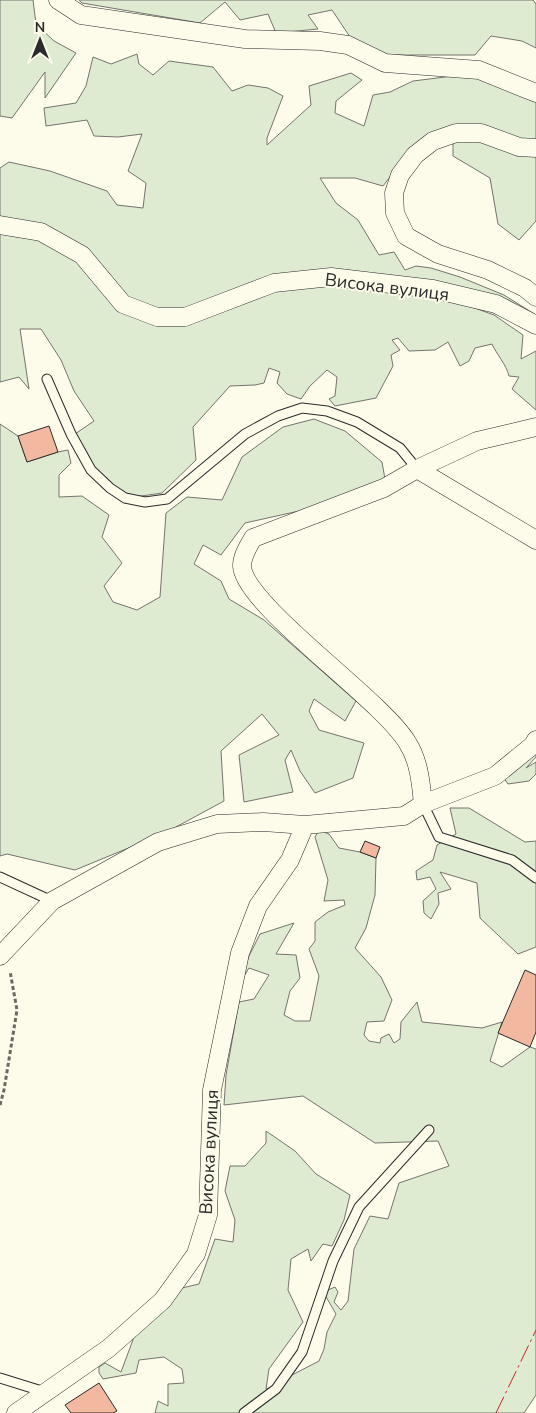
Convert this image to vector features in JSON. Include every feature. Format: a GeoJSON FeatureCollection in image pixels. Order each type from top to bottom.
{"type":"FeatureCollection","features":[{"type":"Feature","properties":{"kind":"street"},"geometry":{"type":"LineString","coordinates":[[58,0],[81,15],[245,39],[320,41],[348,45],[385,63],[479,70],[536,92]]}},
{"type":"Feature","properties":{"kind":"street"},"geometry":{"type":"LineString","coordinates":[[536,148],[519,147],[481,133],[456,133],[433,141],[415,154],[400,174],[394,193],[395,212],[406,236],[438,254],[488,270],[525,288],[536,297]]}},
{"type":"Feature","properties":{"kind":"street","name":"Висока вулиця"},"geometry":{"type":"LineString","coordinates":[[0,225],[41,232],[82,255],[123,304],[157,317],[185,317],[274,283],[332,277],[433,289],[496,304],[536,325]]}},
{"type":"Feature","properties":{"kind":"street"},"geometry":{"type":"LineString","coordinates":[[423,804],[419,772],[408,742],[382,712],[263,603],[245,576],[242,566],[244,554],[253,538],[384,488],[417,469],[476,441],[536,427]]}},
{"type":"Feature","properties":{"kind":"street"},"geometry":{"type":"LineString","coordinates":[[417,469],[536,540]]}},
{"type":"Feature","properties":{"kind":"street"},"geometry":{"type":"LineString","coordinates":[[3,953],[52,902],[158,842],[218,824],[263,822],[305,825],[404,816],[423,804],[495,776],[533,745],[536,740]]}},
{"type":"Feature","properties":{"kind":"street","name":"Висока вулиця"},"geometry":{"type":"LineString","coordinates":[[16,1413],[109,1348],[163,1300],[196,1254],[208,1215],[212,1090],[240,953],[258,906],[290,860],[305,825]]}},
{"type":"Feature","properties":{"kind":"lane"},"geometry":{"type":"LineString","coordinates":[[47,378],[70,434],[92,470],[110,488],[125,498],[145,502],[167,498],[245,434],[278,416],[302,408],[327,411],[357,422],[400,448],[417,469]]}},
{"type":"Feature","properties":{"kind":"lane"},"geometry":{"type":"LineString","coordinates":[[423,804],[440,837],[512,860],[536,878]]}},
{"type":"Feature","properties":{"kind":"lane"},"geometry":{"type":"LineString","coordinates":[[0,876],[52,902]]}},
{"type":"Feature","properties":{"kind":"lane"},"geometry":{"type":"LineString","coordinates":[[244,1413],[276,1389],[302,1352],[333,1261],[360,1207],[429,1130]]}},
{"type":"Feature","properties":{"kind":"lane"},"geometry":{"type":"LineString","coordinates":[[0,1378],[46,1392]]}},
{"type":"Feature","properties":{"kind":"path"},"geometry":{"type":"LineString","coordinates":[[0,1105],[17,1010],[3,953]]}},
{"type":"Feature","properties":{"kind":"green space"},"geometry":{"type":"Polygon","coordinates":[[[0,0],[33,0],[36,24],[54,41],[76,53],[45,98],[45,72],[12,118],[0,116],[0,0]]]}},
{"type":"Feature","properties":{"kind":"green space"},"geometry":{"type":"Polygon","coordinates":[[[79,0],[533,0],[536,4],[536,48],[522,41],[491,36],[475,55],[386,55],[352,40],[332,10],[308,15],[318,29],[276,33],[268,14],[240,20],[225,2],[200,23],[82,3],[79,0]]]}},
{"type":"Feature","properties":{"kind":"green space"},"geometry":{"type":"Polygon","coordinates":[[[137,54],[139,64],[153,75],[169,61],[213,67],[232,91],[248,85],[268,88],[283,96],[267,138],[267,145],[311,105],[309,86],[351,73],[362,80],[336,101],[335,113],[364,126],[373,95],[390,92],[413,81],[469,74],[536,101],[536,221],[519,240],[498,224],[490,178],[453,156],[453,144],[457,128],[403,160],[383,186],[355,178],[320,178],[336,203],[358,220],[379,255],[394,252],[405,270],[416,266],[431,268],[460,277],[504,295],[536,315],[536,320],[450,299],[494,315],[523,335],[521,359],[536,351],[536,410],[512,389],[519,377],[509,376],[506,367],[492,344],[475,348],[469,361],[460,366],[448,342],[435,350],[409,351],[398,338],[392,340],[400,350],[391,355],[393,366],[376,398],[335,406],[329,399],[335,396],[337,377],[327,370],[310,386],[301,399],[287,394],[277,383],[280,372],[269,368],[264,383],[230,386],[193,427],[196,460],[162,493],[135,497],[113,487],[94,466],[75,434],[94,421],[74,391],[61,360],[41,329],[20,329],[29,389],[19,377],[0,382],[0,168],[9,162],[50,171],[107,191],[117,205],[143,208],[146,183],[128,171],[142,134],[118,137],[94,136],[87,120],[46,126],[44,108],[76,103],[86,86],[93,57],[111,64],[137,54]]]}},
{"type":"Feature","properties":{"kind":"green space"},"geometry":{"type":"Polygon","coordinates":[[[314,419],[345,431],[382,462],[385,479],[299,511],[245,523],[221,555],[203,545],[194,564],[221,581],[229,599],[264,620],[356,701],[345,721],[314,699],[309,711],[319,730],[364,743],[353,778],[315,793],[300,771],[291,750],[285,760],[293,792],[244,802],[239,755],[279,735],[262,714],[221,751],[224,801],[165,833],[75,870],[7,854],[0,856],[0,424],[18,436],[27,462],[68,450],[71,463],[59,475],[59,497],[82,496],[109,515],[102,537],[122,563],[104,586],[113,602],[137,610],[160,597],[166,513],[187,497],[222,500],[242,457],[283,427],[314,419]]]}},
{"type":"Feature","properties":{"kind":"green space"},"geometry":{"type":"Polygon","coordinates":[[[536,751],[536,757],[526,768],[536,762],[536,774],[529,781],[508,784],[503,777],[536,751]]]}},
{"type":"Feature","properties":{"kind":"green space"},"geometry":{"type":"Polygon","coordinates":[[[450,808],[469,808],[525,842],[536,841],[536,947],[518,954],[480,918],[477,883],[440,872],[451,889],[438,893],[439,904],[431,919],[424,913],[423,901],[436,889],[430,877],[417,880],[416,871],[433,860],[437,845],[456,834],[450,808]]]}},
{"type":"Feature","properties":{"kind":"green space"},"geometry":{"type":"Polygon","coordinates":[[[319,830],[329,834],[339,848],[360,852],[376,858],[375,895],[366,928],[355,948],[381,977],[392,1000],[384,1021],[367,1022],[364,1035],[369,1041],[380,1043],[381,1038],[389,1034],[394,1043],[400,1039],[401,1022],[417,1002],[422,1022],[482,1028],[502,1022],[490,1061],[502,1067],[530,1047],[536,1049],[536,1395],[524,1413],[155,1413],[158,1401],[168,1406],[168,1384],[184,1383],[182,1369],[164,1357],[139,1360],[136,1373],[103,1379],[99,1373],[99,1367],[105,1363],[121,1372],[134,1337],[182,1288],[199,1284],[215,1239],[233,1242],[235,1220],[225,1191],[230,1166],[245,1166],[266,1143],[266,1131],[295,1151],[316,1174],[350,1195],[344,1220],[332,1246],[323,1244],[311,1261],[308,1249],[291,1259],[288,1290],[303,1322],[269,1369],[266,1389],[284,1385],[292,1375],[319,1361],[324,1349],[327,1332],[336,1314],[325,1295],[328,1290],[335,1287],[338,1292],[334,1302],[341,1310],[348,1301],[354,1249],[370,1216],[388,1219],[399,1183],[449,1166],[438,1141],[375,1143],[303,1096],[224,1105],[226,1075],[239,1002],[254,999],[269,975],[249,968],[240,983],[249,956],[260,934],[294,923],[276,954],[296,955],[300,978],[290,991],[284,1015],[295,1021],[310,1021],[319,976],[309,949],[315,941],[315,922],[328,912],[345,905],[344,900],[324,901],[328,880],[315,837],[319,830]]]}},
{"type":"Feature","properties":{"kind":"building"},"geometry":{"type":"Polygon","coordinates":[[[49,426],[58,452],[27,462],[18,436],[49,426]]]}},
{"type":"Feature","properties":{"kind":"building"},"geometry":{"type":"Polygon","coordinates":[[[365,841],[380,847],[376,858],[360,852],[365,841]]]}},
{"type":"Feature","properties":{"kind":"building"},"geometry":{"type":"Polygon","coordinates":[[[525,970],[536,975],[536,1032],[530,1047],[498,1033],[525,970]]]}},
{"type":"Feature","properties":{"kind":"building"},"geometry":{"type":"Polygon","coordinates":[[[99,1383],[117,1411],[113,1413],[71,1413],[65,1405],[99,1383]]]}},
{"type":"Feature","properties":{"kind":"power"},"geometry":{"type":"LineString","coordinates":[[496,1413],[536,1330]]}}]}
